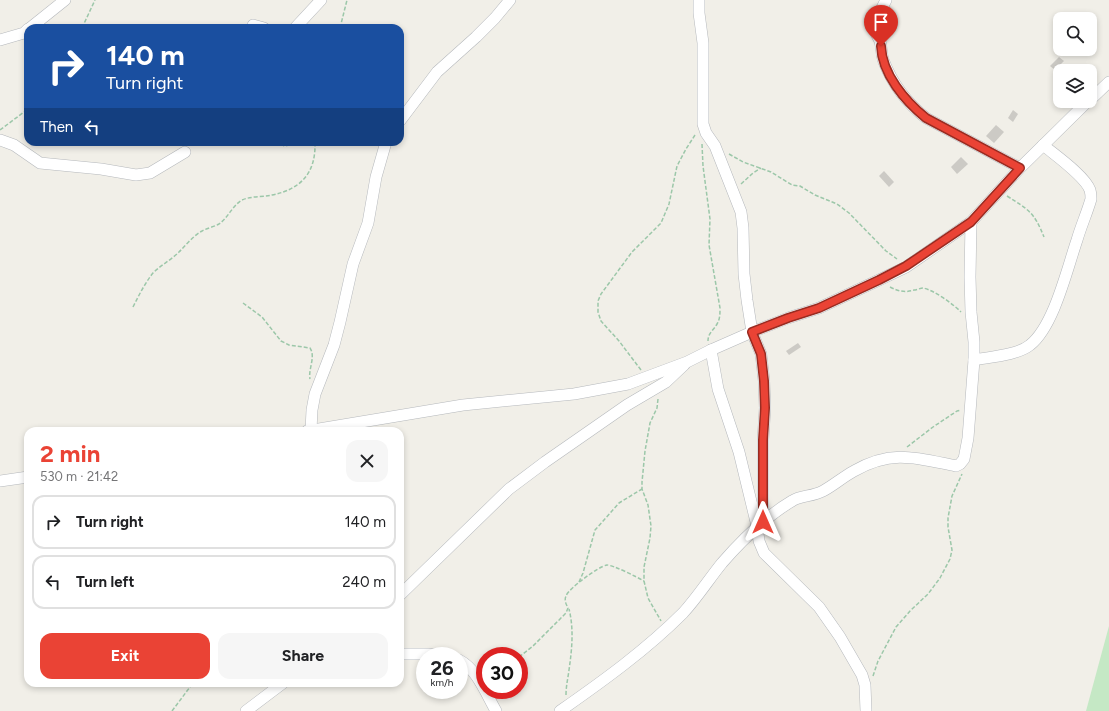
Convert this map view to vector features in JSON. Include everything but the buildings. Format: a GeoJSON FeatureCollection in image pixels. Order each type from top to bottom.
{"type":"FeatureCollection","features":[{"type":"Feature","properties":{"kind":"street"},"geometry":{"type":"LineString","coordinates":[[35,24],[65,0]]}},
{"type":"Feature","properties":{"kind":"street"},"geometry":{"type":"LineString","coordinates":[[299,24],[321,0]]}},
{"type":"Feature","properties":{"kind":"street"},"geometry":{"type":"LineString","coordinates":[[404,116],[436,72],[476,37],[510,0]]}},
{"type":"Feature","properties":{"kind":"street"},"geometry":{"type":"LineString","coordinates":[[698,0],[703,43],[705,129],[715,146],[741,212],[743,228],[744,274],[752,332],[761,354],[765,408],[759,541],[764,553],[819,607],[840,636],[862,675],[865,686],[866,711]]}},
{"type":"Feature","properties":{"kind":"street"},"geometry":{"type":"LineString","coordinates":[[886,0],[877,18],[874,30],[880,40],[881,54],[884,62],[902,96],[926,118],[1020,168]]}},
{"type":"Feature","properties":{"kind":"street"},"geometry":{"type":"LineString","coordinates":[[0,40],[24,33]]}},
{"type":"Feature","properties":{"kind":"street"},"geometry":{"type":"LineString","coordinates":[[1097,93],[1109,82]]}},
{"type":"Feature","properties":{"kind":"street"},"geometry":{"type":"LineString","coordinates":[[333,427],[463,405],[581,392],[616,386],[647,377],[687,362],[752,332],[819,308],[906,266],[971,222],[1000,192],[1020,168],[1081,108]]}},
{"type":"Feature","properties":{"kind":"street"},"geometry":{"type":"LineString","coordinates":[[0,140],[14,145],[40,163],[94,168],[136,175],[150,173],[185,152]]}},
{"type":"Feature","properties":{"kind":"street"},"geometry":{"type":"LineString","coordinates":[[310,427],[314,394],[334,346],[353,264],[368,223],[376,177],[385,146]]}},
{"type":"Feature","properties":{"kind":"street"},"geometry":{"type":"LineString","coordinates":[[974,360],[1015,352],[1029,346],[1038,337],[1054,309],[1091,200],[1090,189],[1084,182],[1070,167],[1042,146]]}},
{"type":"Feature","properties":{"kind":"street"},"geometry":{"type":"LineString","coordinates":[[564,708],[610,675],[684,612],[745,538],[760,524],[794,500],[817,494],[854,471],[877,461],[899,457],[913,457],[956,466],[960,464],[964,459],[968,438],[974,360],[970,265],[971,222]]}},
{"type":"Feature","properties":{"kind":"street"},"geometry":{"type":"LineString","coordinates":[[711,350],[718,389],[739,452],[760,524]]}},
{"type":"Feature","properties":{"kind":"street"},"geometry":{"type":"LineString","coordinates":[[404,591],[520,480],[628,405],[666,382],[687,362]]}},
{"type":"Feature","properties":{"kind":"street"},"geometry":{"type":"LineString","coordinates":[[0,481],[24,478]]}},
{"type":"Feature","properties":{"kind":"street"},"geometry":{"type":"LineString","coordinates":[[404,654],[416,654]]}},
{"type":"Feature","properties":{"kind":"street"},"geometry":{"type":"LineString","coordinates":[[468,667],[476,676],[496,711]]}},
{"type":"Feature","properties":{"kind":"street"},"geometry":{"type":"LineString","coordinates":[[246,711],[278,687]]}},
{"type":"Feature","properties":{"kind":"path"},"geometry":{"type":"LineString","coordinates":[[84,24],[95,0]]}},
{"type":"Feature","properties":{"kind":"path"},"geometry":{"type":"LineString","coordinates":[[341,24],[347,0]]}},
{"type":"Feature","properties":{"kind":"path"},"geometry":{"type":"LineString","coordinates":[[0,130],[24,112]]}},
{"type":"Feature","properties":{"kind":"path"},"geometry":{"type":"LineString","coordinates":[[705,129],[702,154],[710,219],[709,245],[720,308],[720,316],[717,325],[708,337],[711,350]]}},
{"type":"Feature","properties":{"kind":"path"},"geometry":{"type":"LineString","coordinates":[[647,377],[619,341],[601,321],[598,312],[598,301],[601,294],[632,252],[661,223],[669,204],[677,166],[686,149],[705,129]]}},
{"type":"Feature","properties":{"kind":"path"},"geometry":{"type":"LineString","coordinates":[[133,307],[153,273],[170,261],[194,236],[219,224],[243,200],[273,195],[289,190],[299,184],[308,176],[313,164],[315,146]]}},
{"type":"Feature","properties":{"kind":"path"},"geometry":{"type":"LineString","coordinates":[[715,146],[734,158],[771,172],[792,185],[800,186],[815,195],[837,204],[861,224],[886,250],[906,266]]}},
{"type":"Feature","properties":{"kind":"path"},"geometry":{"type":"LineString","coordinates":[[733,193],[747,177],[761,168]]}},
{"type":"Feature","properties":{"kind":"path"},"geometry":{"type":"LineString","coordinates":[[1000,192],[1032,213],[1044,237]]}},
{"type":"Feature","properties":{"kind":"path"},"geometry":{"type":"LineString","coordinates":[[879,280],[898,291],[904,292],[921,288],[930,291],[955,306],[972,324]]}},
{"type":"Feature","properties":{"kind":"path"},"geometry":{"type":"LineString","coordinates":[[243,302],[262,317],[281,341],[289,345],[310,348],[313,353],[309,374],[314,394]]}},
{"type":"Feature","properties":{"kind":"path"},"geometry":{"type":"LineString","coordinates":[[655,389],[658,396],[657,408],[650,423],[644,451],[642,482],[642,489],[648,505],[651,526],[644,567],[644,581],[648,598],[665,629]]}},
{"type":"Feature","properties":{"kind":"path"},"geometry":{"type":"LineString","coordinates":[[903,450],[933,427],[958,411],[971,408]]}},
{"type":"Feature","properties":{"kind":"path"},"geometry":{"type":"LineString","coordinates":[[865,686],[872,680],[874,669],[896,627],[928,594],[940,578],[950,559],[952,550],[948,528],[948,518],[952,496],[962,474],[960,464]]}},
{"type":"Feature","properties":{"kind":"path"},"geometry":{"type":"LineString","coordinates":[[577,585],[583,573],[595,530],[619,503],[642,489]]}},
{"type":"Feature","properties":{"kind":"path"},"geometry":{"type":"LineString","coordinates":[[564,708],[573,634],[565,600],[566,596],[570,590],[597,568],[607,565],[616,567],[644,581]]}},
{"type":"Feature","properties":{"kind":"path"},"geometry":{"type":"LineString","coordinates":[[528,649],[544,636],[566,613],[568,608]]}},
{"type":"Feature","properties":{"kind":"path"},"geometry":{"type":"LineString","coordinates":[[172,711],[190,687]]}},
{"type":"Feature","properties":{"kind":"green space"},"geometry":{"type":"Polygon","coordinates":[[[1109,626],[1109,711],[1086,711],[1109,626]]]}},
{"type":"Feature","properties":{"kind":"route"},"geometry":{"type":"LineString","coordinates":[[763,522],[764,381],[761,354],[752,332],[819,308],[906,266],[971,222],[1000,192],[1020,168],[926,118],[915,109],[902,96],[895,84],[881,54],[881,46]]}}]}
